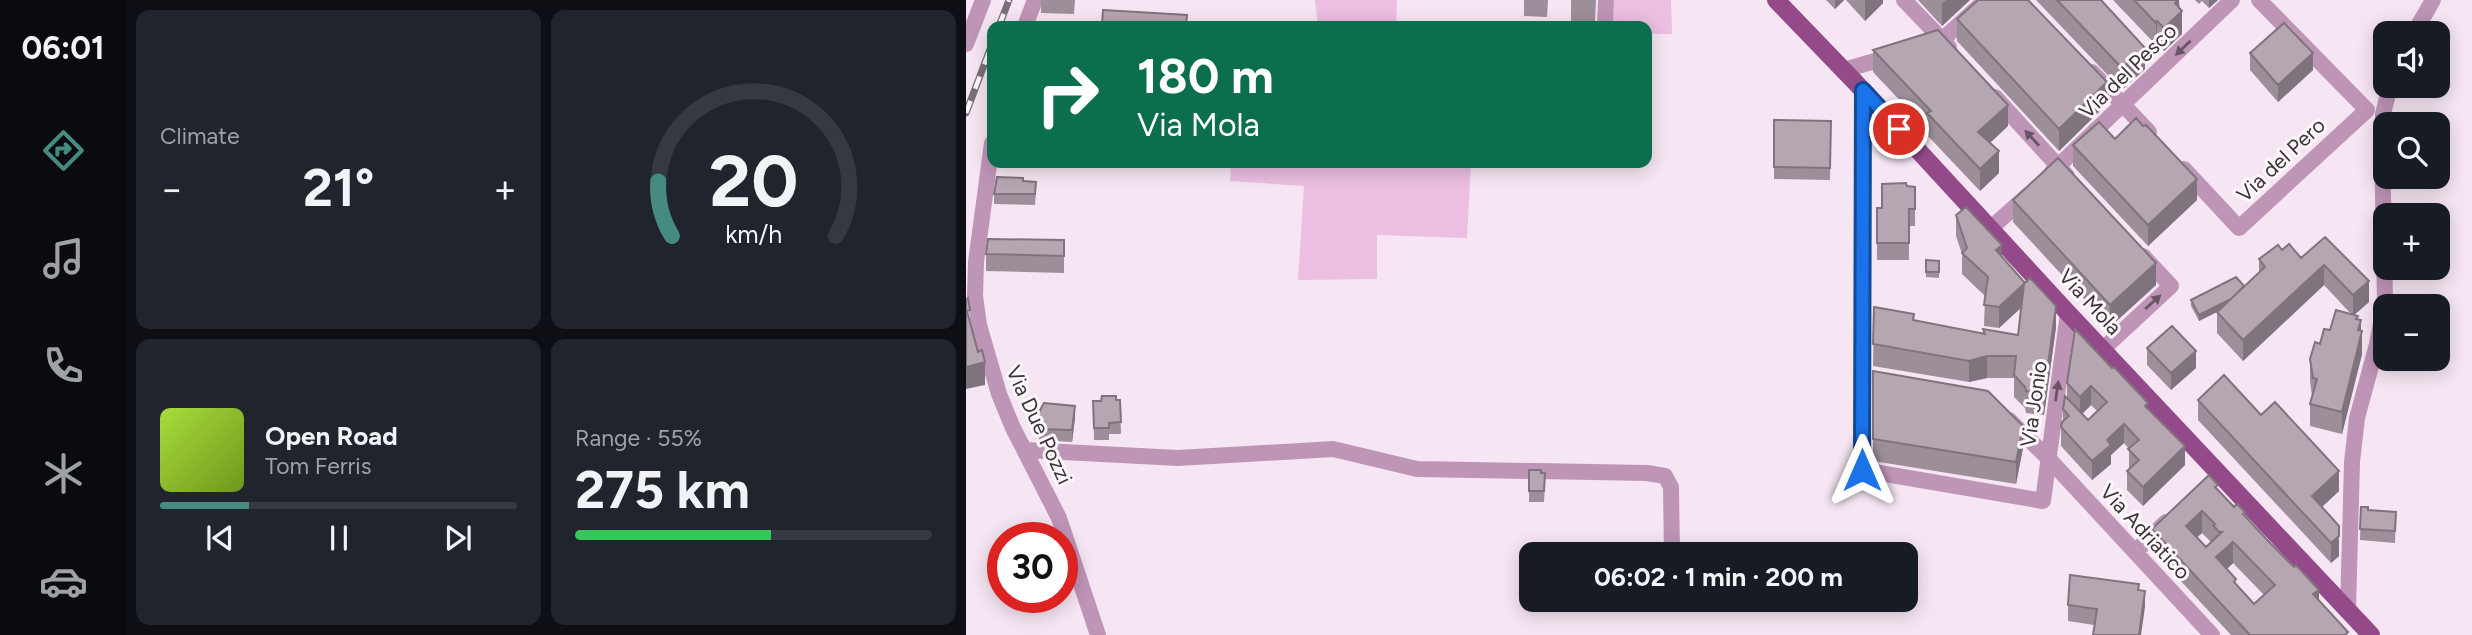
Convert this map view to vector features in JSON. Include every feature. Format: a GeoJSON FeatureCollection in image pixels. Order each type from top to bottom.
{"type":"FeatureCollection","features":[{"type":"Feature","properties":{"kind":"main road","name":"Via Mola"},"geometry":{"type":"LineString","coordinates":[[1776,0],[1991,228],[2214,477],[2348,610],[2367,633]]}},
{"type":"Feature","properties":{"kind":"street"},"geometry":{"type":"LineString","coordinates":[[966,44],[983,0]]}},
{"type":"Feature","properties":{"kind":"street"},"geometry":{"type":"LineString","coordinates":[[1028,21],[1035,0]]}},
{"type":"Feature","properties":{"kind":"street"},"geometry":{"type":"LineString","coordinates":[[1605,21],[1606,0]]}},
{"type":"Feature","properties":{"kind":"street"},"geometry":{"type":"LineString","coordinates":[[1905,0],[1960,60]]}},
{"type":"Feature","properties":{"kind":"street"},"geometry":{"type":"LineString","coordinates":[[1844,70],[1942,40],[1986,0]]}},
{"type":"Feature","properties":{"kind":"street","name":"Via del Pesco"},"geometry":{"type":"LineString","coordinates":[[1991,228],[2232,0]]}},
{"type":"Feature","properties":{"kind":"street","name":"Via del Pero"},"geometry":{"type":"LineString","coordinates":[[2177,162],[2239,228],[2367,110],[2259,0]]}},
{"type":"Feature","properties":{"kind":"street"},"geometry":{"type":"LineString","coordinates":[[2421,21],[2433,0]]}},
{"type":"Feature","properties":{"kind":"street"},"geometry":{"type":"LineString","coordinates":[[2078,57],[2160,143]]}},
{"type":"Feature","properties":{"kind":"street"},"geometry":{"type":"LineString","coordinates":[[1987,89],[2077,186]]}},
{"type":"Feature","properties":{"kind":"street","name":"Via Jonio"},"geometry":{"type":"LineString","coordinates":[[1863,90],[1868,377],[1862,470],[2043,501],[2068,313]]}},
{"type":"Feature","properties":{"kind":"street"},"geometry":{"type":"LineString","coordinates":[[2348,610],[2352,462],[2357,418],[2385,303],[2382,142],[2383,114],[2387,98]]}},
{"type":"Feature","properties":{"kind":"street","name":"Via Due Pozzi"},"geometry":{"type":"LineString","coordinates":[[988,168],[980,222],[975,296],[979,325],[995,383],[1013,428],[1059,518],[1098,635]]}},
{"type":"Feature","properties":{"kind":"street"},"geometry":{"type":"LineString","coordinates":[[2102,349],[2171,286],[2133,246]]}},
{"type":"Feature","properties":{"kind":"street","name":"Via Adriatico"},"geometry":{"type":"LineString","coordinates":[[1999,410],[2048,458],[2211,635]]}},
{"type":"Feature","properties":{"kind":"street"},"geometry":{"type":"LineString","coordinates":[[1025,450],[1178,458],[1333,449],[1417,469],[1647,472],[1665,476],[1671,487],[1672,542]]}},
{"type":"Feature","properties":{"kind":"street"},"geometry":{"type":"LineString","coordinates":[[2134,552],[2182,508]]}},
{"type":"Feature","properties":{"kind":"shaded area"},"geometry":{"type":"Polygon","coordinates":[[[1315,0],[1397,0],[1396,21],[1317,21],[1315,0]]]}},
{"type":"Feature","properties":{"kind":"shaded area"},"geometry":{"type":"Polygon","coordinates":[[[1614,0],[1671,0],[1672,34],[1652,34],[1652,21],[1613,21],[1614,0]]]}},
{"type":"Feature","properties":{"kind":"shaded area"},"geometry":{"type":"Polygon","coordinates":[[[1231,168],[1471,168],[1467,238],[1377,235],[1377,279],[1298,280],[1304,186],[1230,181],[1231,168]]]}},
{"type":"Feature","properties":{"kind":"building"},"geometry":{"type":"Polygon","coordinates":[[[1978,0],[2028,0],[2107,82],[2059,129],[1957,19],[1978,0]]]}},
{"type":"Feature","properties":{"kind":"building"},"geometry":{"type":"Polygon","coordinates":[[[2057,0],[2101,0],[2145,48],[2122,68],[2057,0]]]}},
{"type":"Feature","properties":{"kind":"building"},"geometry":{"type":"Polygon","coordinates":[[[2134,0],[2178,0],[2175,3],[2182,11],[2164,28],[2134,0]]]}},
{"type":"Feature","properties":{"kind":"building"},"geometry":{"type":"Polygon","coordinates":[[[1103,10],[1187,15],[1186,21],[1102,21],[1103,10]]]}},
{"type":"Feature","properties":{"kind":"building"},"geometry":{"type":"Polygon","coordinates":[[[2284,23],[2313,53],[2278,85],[2250,53],[2284,23]]]}},
{"type":"Feature","properties":{"kind":"building"},"geometry":{"type":"Polygon","coordinates":[[[1938,30],[2008,105],[1978,132],[1999,151],[1980,169],[1927,113],[1931,111],[1873,50],[1938,30]]]}},
{"type":"Feature","properties":{"kind":"building"},"geometry":{"type":"Polygon","coordinates":[[[2136,118],[2143,126],[2146,125],[2197,179],[2148,225],[2073,145],[2099,122],[2115,139],[2136,118]]]}},
{"type":"Feature","properties":{"kind":"building"},"geometry":{"type":"Polygon","coordinates":[[[1774,120],[1831,121],[1830,168],[1774,167],[1774,120]]]}},
{"type":"Feature","properties":{"kind":"building"},"geometry":{"type":"Polygon","coordinates":[[[2058,158],[2156,263],[2110,305],[2013,200],[2058,158]]]}},
{"type":"Feature","properties":{"kind":"building"},"geometry":{"type":"Polygon","coordinates":[[[997,177],[1023,178],[1023,181],[1036,182],[1035,194],[994,194],[997,177]]]}},
{"type":"Feature","properties":{"kind":"building"},"geometry":{"type":"Polygon","coordinates":[[[1906,183],[1907,186],[1915,187],[1915,209],[1909,209],[1909,243],[1877,243],[1877,208],[1882,208],[1882,184],[1906,183]]]}},
{"type":"Feature","properties":{"kind":"building"},"geometry":{"type":"Polygon","coordinates":[[[1966,207],[2002,245],[1996,250],[2025,283],[1999,307],[1984,305],[1988,277],[1962,253],[1967,248],[1956,215],[1966,207]]]}},
{"type":"Feature","properties":{"kind":"building"},"geometry":{"type":"Polygon","coordinates":[[[2325,237],[2369,281],[2353,295],[2324,265],[2243,340],[2217,312],[2265,267],[2259,259],[2278,245],[2282,250],[2289,244],[2301,258],[2325,237]]]}},
{"type":"Feature","properties":{"kind":"building"},"geometry":{"type":"Polygon","coordinates":[[[988,239],[1064,240],[1064,256],[986,254],[988,239]]]}},
{"type":"Feature","properties":{"kind":"building"},"geometry":{"type":"Polygon","coordinates":[[[1926,260],[1939,261],[1939,272],[1926,272],[1926,260]]]}},
{"type":"Feature","properties":{"kind":"building"},"geometry":{"type":"Polygon","coordinates":[[[2236,277],[2244,286],[2231,299],[2199,315],[2191,300],[2236,277]]]}},
{"type":"Feature","properties":{"kind":"building"},"geometry":{"type":"Polygon","coordinates":[[[2030,278],[2056,306],[2044,394],[2026,391],[2014,375],[2016,356],[1987,356],[1969,361],[1873,344],[1874,307],[1914,314],[1913,320],[1985,334],[1983,329],[2018,335],[2024,284],[2030,278]]]}},
{"type":"Feature","properties":{"kind":"building"},"geometry":{"type":"Polygon","coordinates":[[[968,298],[970,310],[967,311],[978,352],[982,350],[985,362],[966,367],[966,299],[968,298]]]}},
{"type":"Feature","properties":{"kind":"building"},"geometry":{"type":"Polygon","coordinates":[[[2336,310],[2358,316],[2356,319],[2361,320],[2358,330],[2362,331],[2342,412],[2310,404],[2317,379],[2313,378],[2310,359],[2315,342],[2320,344],[2324,329],[2330,330],[2336,310]]]}},
{"type":"Feature","properties":{"kind":"building"},"geometry":{"type":"Polygon","coordinates":[[[2172,326],[2196,351],[2171,373],[2147,348],[2172,326]]]}},
{"type":"Feature","properties":{"kind":"building"},"geometry":{"type":"Polygon","coordinates":[[[2075,329],[2148,403],[2145,406],[2185,446],[2143,487],[2127,471],[2139,460],[2128,449],[2139,440],[2124,424],[2107,440],[2111,445],[2092,461],[2061,427],[2062,422],[2069,416],[2063,409],[2065,396],[2088,420],[2107,402],[2091,386],[2080,397],[2067,383],[2075,329]]]}},
{"type":"Feature","properties":{"kind":"building"},"geometry":{"type":"Polygon","coordinates":[[[1873,371],[1988,391],[2023,426],[2016,462],[1873,439],[1873,371]]]}},
{"type":"Feature","properties":{"kind":"building"},"geometry":{"type":"Polygon","coordinates":[[[2224,375],[2261,415],[2275,402],[2339,471],[2312,496],[2339,526],[2339,536],[2331,543],[2198,400],[2224,375]]]}},
{"type":"Feature","properties":{"kind":"building"},"geometry":{"type":"Polygon","coordinates":[[[1102,396],[1116,396],[1116,400],[1120,400],[1121,422],[1109,423],[1109,428],[1094,428],[1093,401],[1101,401],[1102,396]]]}},
{"type":"Feature","properties":{"kind":"building"},"geometry":{"type":"Polygon","coordinates":[[[1044,403],[1075,406],[1072,430],[1039,429],[1040,410],[1044,403]]]}},
{"type":"Feature","properties":{"kind":"building"},"geometry":{"type":"Polygon","coordinates":[[[1529,470],[1541,470],[1541,473],[1545,473],[1544,491],[1529,491],[1529,470]]]}},
{"type":"Feature","properties":{"kind":"building"},"geometry":{"type":"Polygon","coordinates":[[[2209,475],[2218,485],[2215,487],[2234,507],[2237,504],[2271,544],[2294,567],[2296,565],[2319,590],[2313,594],[2348,632],[2345,635],[2250,635],[2152,529],[2209,475]],[[2202,511],[2186,526],[2206,547],[2222,532],[2219,532],[2202,511]],[[2233,542],[2216,557],[2254,604],[2275,585],[2233,542]]]}},
{"type":"Feature","properties":{"kind":"building"},"geometry":{"type":"Polygon","coordinates":[[[2361,507],[2396,512],[2395,531],[2360,529],[2361,507]]]}},
{"type":"Feature","properties":{"kind":"building"},"geometry":{"type":"Polygon","coordinates":[[[2070,575],[2139,584],[2138,590],[2145,591],[2139,635],[2093,635],[2097,609],[2068,605],[2070,575]]]}},
{"type":"Feature","properties":{"kind":"railway"},"geometry":{"type":"LineString","coordinates":[[1001,21],[1009,0]]}},
{"type":"Feature","properties":{"kind":"railway"},"geometry":{"type":"LineString","coordinates":[[966,113],[987,57]]}},
{"type":"Feature","properties":{"kind":"route"},"geometry":{"type":"LineString","coordinates":[[1862,470],[1863,90],[1899,129]]}}]}
